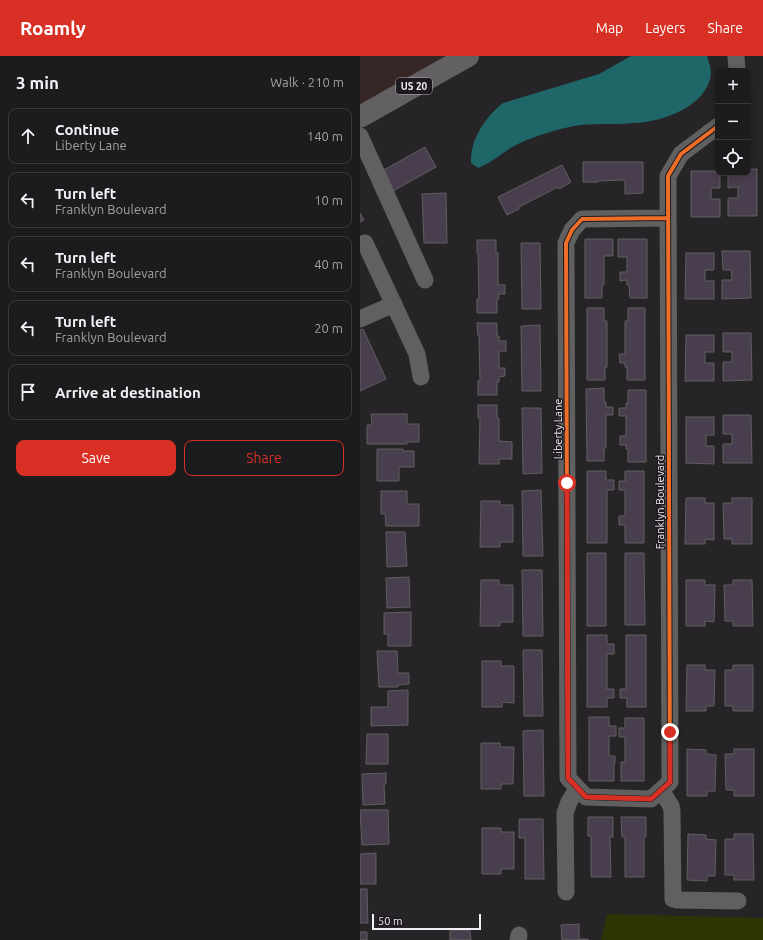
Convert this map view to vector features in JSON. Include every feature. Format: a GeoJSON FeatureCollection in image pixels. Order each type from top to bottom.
{"type":"FeatureCollection","features":[{"type":"Feature","properties":{"kind":"main road","name":"US 20"},"geometry":{"type":"LineString","coordinates":[[360,117],[468,56]]}},
{"type":"Feature","properties":{"kind":"street"},"geometry":{"type":"LineString","coordinates":[[736,56],[737,68]]}},
{"type":"Feature","properties":{"kind":"street","name":"Franklyn Boulevard"},"geometry":{"type":"LineString","coordinates":[[661,790],[670,782],[668,176],[681,154],[715,128]]}},
{"type":"Feature","properties":{"kind":"street"},"geometry":{"type":"LineString","coordinates":[[360,136],[425,280]]}},
{"type":"Feature","properties":{"kind":"street","name":"Liberty Lane"},"geometry":{"type":"LineString","coordinates":[[573,783],[566,243],[572,230],[582,219],[667,218]]}},
{"type":"Feature","properties":{"kind":"street"},"geometry":{"type":"LineString","coordinates":[[365,243],[417,354],[421,377]]}},
{"type":"Feature","properties":{"kind":"street"},"geometry":{"type":"LineString","coordinates":[[360,319],[394,304]]}},
{"type":"Feature","properties":{"kind":"street"},"geometry":{"type":"LineString","coordinates":[[573,783],[586,797],[593,798],[651,799],[661,790],[671,806],[672,811],[672,899],[738,901]]}},
{"type":"Feature","properties":{"kind":"street"},"geometry":{"type":"LineString","coordinates":[[566,892],[565,813],[573,783]]}},
{"type":"Feature","properties":{"kind":"shaded area"},"geometry":{"type":"Polygon","coordinates":[[[360,56],[450,56],[360,106],[360,56]]]}},
{"type":"Feature","properties":{"kind":"green space"},"geometry":{"type":"Polygon","coordinates":[[[607,914],[763,918],[763,940],[601,940],[607,914]]]}},
{"type":"Feature","properties":{"kind":"water"},"geometry":{"type":"Polygon","coordinates":[[[631,56],[707,56],[711,74],[708,85],[702,95],[693,103],[682,110],[658,119],[646,122],[621,124],[577,125],[519,143],[478,168],[471,163],[473,146],[480,130],[490,115],[503,103],[599,74],[631,56]]]}},
{"type":"Feature","properties":{"kind":"building"},"geometry":{"type":"Polygon","coordinates":[[[425,147],[436,167],[393,191],[382,171],[425,147]]]}},
{"type":"Feature","properties":{"kind":"building"},"geometry":{"type":"Polygon","coordinates":[[[583,162],[643,162],[643,193],[625,194],[625,180],[583,182],[583,162]]]}},
{"type":"Feature","properties":{"kind":"building"},"geometry":{"type":"Polygon","coordinates":[[[562,165],[571,182],[519,207],[519,209],[507,215],[498,197],[562,165]]]}},
{"type":"Feature","properties":{"kind":"building"},"geometry":{"type":"Polygon","coordinates":[[[751,169],[757,169],[757,216],[728,216],[728,198],[738,198],[738,187],[728,188],[728,176],[751,176],[751,169]]]}},
{"type":"Feature","properties":{"kind":"building"},"geometry":{"type":"Polygon","coordinates":[[[691,171],[715,171],[715,176],[720,176],[720,188],[711,188],[711,199],[720,199],[720,217],[691,217],[691,171]]]}},
{"type":"Feature","properties":{"kind":"building"},"geometry":{"type":"Polygon","coordinates":[[[446,193],[447,243],[424,243],[422,194],[446,193]]]}},
{"type":"Feature","properties":{"kind":"building"},"geometry":{"type":"Polygon","coordinates":[[[360,213],[364,220],[360,222],[360,213]]]}},
{"type":"Feature","properties":{"kind":"building"},"geometry":{"type":"Polygon","coordinates":[[[585,239],[613,239],[613,256],[604,256],[604,285],[602,285],[602,298],[585,298],[585,239]]]}},
{"type":"Feature","properties":{"kind":"building"},"geometry":{"type":"Polygon","coordinates":[[[618,239],[647,239],[647,298],[630,298],[627,280],[620,281],[620,272],[627,272],[627,257],[618,257],[618,239]]]}},
{"type":"Feature","properties":{"kind":"building"},"geometry":{"type":"Polygon","coordinates":[[[477,240],[496,240],[496,253],[498,253],[498,285],[505,285],[505,294],[498,294],[499,299],[497,299],[497,313],[477,313],[477,299],[479,299],[477,240]]]}},
{"type":"Feature","properties":{"kind":"building"},"geometry":{"type":"Polygon","coordinates":[[[521,243],[540,243],[541,309],[522,309],[521,243]]]}},
{"type":"Feature","properties":{"kind":"building"},"geometry":{"type":"Polygon","coordinates":[[[722,251],[750,251],[751,298],[722,299],[722,280],[732,280],[731,270],[723,270],[722,251]]]}},
{"type":"Feature","properties":{"kind":"building"},"geometry":{"type":"Polygon","coordinates":[[[686,253],[714,253],[714,270],[705,270],[705,281],[714,281],[714,299],[685,299],[686,253]]]}},
{"type":"Feature","properties":{"kind":"building"},"geometry":{"type":"Polygon","coordinates":[[[587,308],[604,308],[604,321],[607,321],[607,367],[605,367],[605,380],[587,380],[587,308]]]}},
{"type":"Feature","properties":{"kind":"building"},"geometry":{"type":"Polygon","coordinates":[[[628,308],[645,308],[645,380],[627,380],[627,367],[625,367],[625,363],[620,363],[619,354],[625,354],[625,321],[628,321],[628,308]]]}},
{"type":"Feature","properties":{"kind":"building"},"geometry":{"type":"Polygon","coordinates":[[[477,323],[497,323],[497,336],[499,336],[499,341],[506,341],[506,351],[499,351],[499,368],[505,368],[505,376],[499,377],[499,382],[497,382],[497,395],[478,395],[478,381],[480,381],[479,336],[477,323]]]}},
{"type":"Feature","properties":{"kind":"building"},"geometry":{"type":"Polygon","coordinates":[[[540,325],[541,391],[522,391],[521,326],[540,325]]]}},
{"type":"Feature","properties":{"kind":"building"},"geometry":{"type":"Polygon","coordinates":[[[363,329],[386,379],[360,391],[360,330],[363,329]]]}},
{"type":"Feature","properties":{"kind":"building"},"geometry":{"type":"Polygon","coordinates":[[[723,333],[751,333],[752,380],[723,381],[723,362],[732,362],[732,352],[723,352],[723,333]]]}},
{"type":"Feature","properties":{"kind":"building"},"geometry":{"type":"Polygon","coordinates":[[[686,335],[714,335],[714,352],[705,352],[705,363],[714,363],[714,381],[685,381],[686,335]]]}},
{"type":"Feature","properties":{"kind":"building"},"geometry":{"type":"Polygon","coordinates":[[[604,388],[604,402],[606,402],[606,407],[613,407],[613,415],[606,415],[606,448],[604,448],[604,461],[587,461],[586,389],[604,388]]]}},
{"type":"Feature","properties":{"kind":"building"},"geometry":{"type":"Polygon","coordinates":[[[628,390],[646,390],[646,462],[628,462],[628,449],[626,449],[626,445],[620,445],[620,436],[626,436],[626,416],[619,416],[619,408],[626,408],[626,403],[628,403],[628,390]]]}},
{"type":"Feature","properties":{"kind":"building"},"geometry":{"type":"Polygon","coordinates":[[[478,405],[497,405],[497,418],[499,418],[499,441],[512,442],[512,459],[499,459],[499,464],[479,464],[480,418],[478,418],[478,405]]]}},
{"type":"Feature","properties":{"kind":"building"},"geometry":{"type":"Polygon","coordinates":[[[522,408],[541,408],[542,473],[523,474],[522,408]]]}},
{"type":"Feature","properties":{"kind":"building"},"geometry":{"type":"Polygon","coordinates":[[[371,414],[407,414],[407,424],[419,424],[419,442],[407,442],[407,444],[367,444],[367,425],[372,425],[371,414]]]}},
{"type":"Feature","properties":{"kind":"building"},"geometry":{"type":"Polygon","coordinates":[[[723,415],[751,415],[752,463],[723,463],[723,444],[732,444],[732,434],[723,434],[723,415]]]}},
{"type":"Feature","properties":{"kind":"building"},"geometry":{"type":"Polygon","coordinates":[[[686,417],[714,417],[714,435],[706,435],[706,446],[714,446],[714,464],[686,463],[686,417]]]}},
{"type":"Feature","properties":{"kind":"building"},"geometry":{"type":"Polygon","coordinates":[[[377,449],[403,449],[403,451],[414,451],[414,467],[399,467],[399,481],[377,481],[377,449]]]}},
{"type":"Feature","properties":{"kind":"building"},"geometry":{"type":"Polygon","coordinates":[[[587,471],[606,471],[606,480],[614,480],[614,490],[607,490],[607,543],[587,543],[587,471]]]}},
{"type":"Feature","properties":{"kind":"building"},"geometry":{"type":"Polygon","coordinates":[[[625,471],[644,471],[644,543],[625,543],[625,525],[619,525],[619,516],[625,516],[625,490],[619,490],[619,481],[625,481],[625,471]]]}},
{"type":"Feature","properties":{"kind":"building"},"geometry":{"type":"Polygon","coordinates":[[[541,490],[543,556],[523,556],[522,491],[541,490]]]}},
{"type":"Feature","properties":{"kind":"building"},"geometry":{"type":"Polygon","coordinates":[[[381,491],[407,491],[407,504],[419,504],[419,526],[386,526],[385,514],[381,514],[381,491]]]}},
{"type":"Feature","properties":{"kind":"building"},"geometry":{"type":"Polygon","coordinates":[[[686,498],[705,498],[705,503],[714,503],[714,540],[705,539],[705,544],[685,544],[686,498]]]}},
{"type":"Feature","properties":{"kind":"building"},"geometry":{"type":"Polygon","coordinates":[[[732,498],[752,498],[752,544],[732,544],[732,539],[724,539],[723,503],[732,503],[732,498]]]}},
{"type":"Feature","properties":{"kind":"building"},"geometry":{"type":"Polygon","coordinates":[[[481,501],[500,501],[500,505],[513,505],[513,542],[500,542],[500,547],[480,547],[481,501]]]}},
{"type":"Feature","properties":{"kind":"building"},"geometry":{"type":"Polygon","coordinates":[[[386,532],[405,532],[407,566],[387,567],[386,532]]]}},
{"type":"Feature","properties":{"kind":"building"},"geometry":{"type":"Polygon","coordinates":[[[587,553],[606,553],[606,626],[587,626],[587,553]]]}},
{"type":"Feature","properties":{"kind":"building"},"geometry":{"type":"Polygon","coordinates":[[[625,553],[644,553],[645,625],[625,625],[625,553]]]}},
{"type":"Feature","properties":{"kind":"building"},"geometry":{"type":"Polygon","coordinates":[[[522,570],[542,570],[543,636],[523,636],[522,570]]]}},
{"type":"Feature","properties":{"kind":"building"},"geometry":{"type":"Polygon","coordinates":[[[409,577],[410,607],[387,608],[386,578],[409,577]]]}},
{"type":"Feature","properties":{"kind":"building"},"geometry":{"type":"Polygon","coordinates":[[[481,580],[499,580],[499,585],[513,585],[513,622],[500,622],[500,626],[480,626],[481,580]]]}},
{"type":"Feature","properties":{"kind":"building"},"geometry":{"type":"Polygon","coordinates":[[[686,580],[705,580],[705,585],[715,585],[714,622],[705,621],[705,626],[686,626],[686,580]]]}},
{"type":"Feature","properties":{"kind":"building"},"geometry":{"type":"Polygon","coordinates":[[[733,580],[752,580],[753,626],[733,626],[733,621],[725,621],[724,585],[733,585],[733,580]]]}},
{"type":"Feature","properties":{"kind":"building"},"geometry":{"type":"Polygon","coordinates":[[[411,612],[411,646],[388,646],[388,634],[384,634],[384,613],[411,612]]]}},
{"type":"Feature","properties":{"kind":"building"},"geometry":{"type":"Polygon","coordinates":[[[587,635],[607,635],[607,644],[614,644],[614,654],[607,654],[607,689],[614,689],[614,698],[607,698],[607,707],[587,707],[587,635]]]}},
{"type":"Feature","properties":{"kind":"building"},"geometry":{"type":"Polygon","coordinates":[[[626,635],[646,635],[646,707],[627,707],[627,698],[620,698],[620,689],[626,689],[626,635]]]}},
{"type":"Feature","properties":{"kind":"building"},"geometry":{"type":"Polygon","coordinates":[[[523,650],[542,650],[543,716],[524,716],[523,650]]]}},
{"type":"Feature","properties":{"kind":"building"},"geometry":{"type":"Polygon","coordinates":[[[377,651],[397,651],[398,673],[409,673],[409,684],[398,685],[398,687],[379,687],[377,651]]]}},
{"type":"Feature","properties":{"kind":"building"},"geometry":{"type":"Polygon","coordinates":[[[482,661],[501,661],[501,666],[514,666],[514,703],[502,702],[502,707],[482,707],[482,661]]]}},
{"type":"Feature","properties":{"kind":"building"},"geometry":{"type":"Polygon","coordinates":[[[687,665],[705,665],[705,670],[715,670],[714,706],[706,706],[706,711],[686,711],[687,665]]]}},
{"type":"Feature","properties":{"kind":"building"},"geometry":{"type":"Polygon","coordinates":[[[733,665],[753,665],[753,711],[733,711],[733,706],[725,706],[725,670],[733,670],[733,665]]]}},
{"type":"Feature","properties":{"kind":"building"},"geometry":{"type":"Polygon","coordinates":[[[408,690],[408,725],[371,726],[371,707],[388,707],[388,691],[408,690]]]}},
{"type":"Feature","properties":{"kind":"building"},"geometry":{"type":"Polygon","coordinates":[[[589,717],[609,717],[609,726],[616,726],[616,736],[609,736],[609,756],[615,756],[614,781],[589,781],[589,717]]]}},
{"type":"Feature","properties":{"kind":"building"},"geometry":{"type":"Polygon","coordinates":[[[625,718],[644,718],[644,781],[621,781],[621,762],[625,762],[625,737],[619,737],[619,728],[625,728],[625,718]]]}},
{"type":"Feature","properties":{"kind":"building"},"geometry":{"type":"Polygon","coordinates":[[[543,730],[544,796],[524,796],[523,731],[543,730]]]}},
{"type":"Feature","properties":{"kind":"building"},"geometry":{"type":"Polygon","coordinates":[[[367,734],[388,734],[388,764],[366,764],[367,734]]]}},
{"type":"Feature","properties":{"kind":"building"},"geometry":{"type":"Polygon","coordinates":[[[481,743],[500,743],[500,747],[514,747],[513,784],[501,784],[501,789],[481,789],[481,743]]]}},
{"type":"Feature","properties":{"kind":"building"},"geometry":{"type":"Polygon","coordinates":[[[687,749],[706,750],[706,754],[716,755],[715,791],[707,791],[707,796],[687,796],[687,749]]]}},
{"type":"Feature","properties":{"kind":"building"},"geometry":{"type":"Polygon","coordinates":[[[734,749],[754,749],[754,796],[734,796],[734,790],[726,790],[725,754],[734,754],[734,749]]]}},
{"type":"Feature","properties":{"kind":"building"},"geometry":{"type":"Polygon","coordinates":[[[386,773],[386,784],[384,784],[385,804],[363,805],[362,774],[386,773]]]}},
{"type":"Feature","properties":{"kind":"building"},"geometry":{"type":"Polygon","coordinates":[[[360,810],[388,810],[389,844],[362,845],[360,810]]]}},
{"type":"Feature","properties":{"kind":"building"},"geometry":{"type":"Polygon","coordinates":[[[588,817],[613,817],[613,837],[610,837],[611,877],[591,877],[591,836],[588,836],[588,817]]]}},
{"type":"Feature","properties":{"kind":"building"},"geometry":{"type":"Polygon","coordinates":[[[621,817],[646,817],[646,837],[644,837],[644,877],[625,877],[625,837],[622,837],[621,817]]]}},
{"type":"Feature","properties":{"kind":"building"},"geometry":{"type":"Polygon","coordinates":[[[519,819],[543,819],[544,879],[525,879],[525,838],[519,838],[519,819]]]}},
{"type":"Feature","properties":{"kind":"building"},"geometry":{"type":"Polygon","coordinates":[[[482,828],[501,828],[501,832],[514,832],[514,869],[501,869],[501,874],[482,874],[482,828]]]}},
{"type":"Feature","properties":{"kind":"building"},"geometry":{"type":"Polygon","coordinates":[[[688,834],[706,835],[706,839],[716,840],[715,876],[707,876],[707,881],[687,880],[688,834]]]}},
{"type":"Feature","properties":{"kind":"building"},"geometry":{"type":"Polygon","coordinates":[[[734,834],[753,834],[754,880],[734,880],[734,875],[725,875],[725,839],[734,839],[734,834]]]}},
{"type":"Feature","properties":{"kind":"building"},"geometry":{"type":"Polygon","coordinates":[[[376,853],[376,884],[360,884],[360,854],[376,853]]]}},
{"type":"Feature","properties":{"kind":"building"},"geometry":{"type":"Polygon","coordinates":[[[360,889],[367,889],[368,923],[360,923],[360,889]]]}},
{"type":"Feature","properties":{"kind":"building"},"geometry":{"type":"Polygon","coordinates":[[[579,924],[579,939],[588,940],[562,940],[561,925],[579,924]]]}},
{"type":"Feature","properties":{"kind":"building"},"geometry":{"type":"Polygon","coordinates":[[[450,930],[470,930],[471,940],[450,940],[450,930]]]}},
{"type":"Feature","properties":{"kind":"building"},"geometry":{"type":"Polygon","coordinates":[[[360,932],[367,932],[367,940],[360,940],[360,932]]]}},
{"type":"Feature","properties":{"kind":"cycle path"},"geometry":{"type":"LineString","coordinates":[[667,218],[582,219],[572,230],[566,243],[568,778],[586,797],[651,799],[670,782],[668,176],[681,154],[715,128]]}},
{"type":"Feature","properties":{"kind":"route"},"geometry":{"type":"LineString","coordinates":[[567,483],[568,778],[586,797],[651,799],[670,782],[670,732]]}}]}
